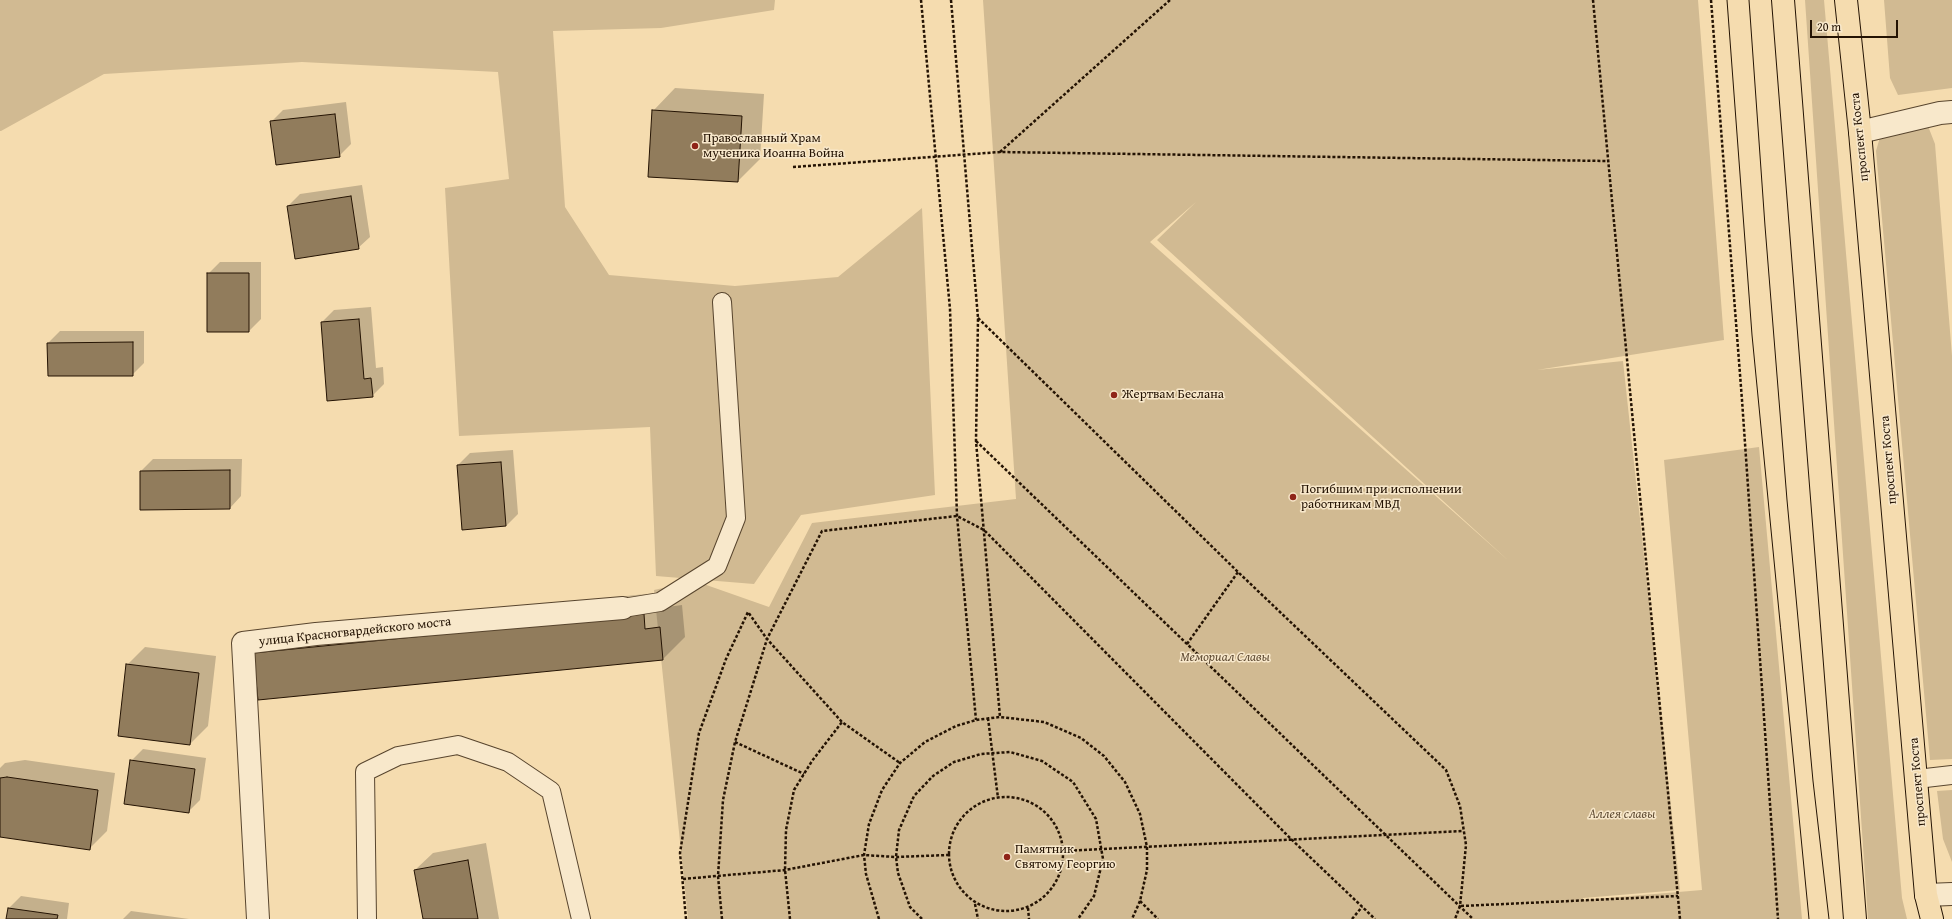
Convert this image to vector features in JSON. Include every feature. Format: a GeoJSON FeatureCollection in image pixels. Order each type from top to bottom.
{"type":"FeatureCollection","features":[{"type":"Feature","properties":{"kind":"main road"},"geometry":{"type":"LineString","coordinates":[[1783,0],[1855,919]]}},
{"type":"Feature","properties":{"kind":"main road","name":"проспект Коста"},"geometry":{"type":"LineString","coordinates":[[1846,0],[1860,132],[1926,895],[1932,919]]}},
{"type":"Feature","properties":{"kind":"street"},"geometry":{"type":"LineString","coordinates":[[1860,132],[1940,113],[1952,112]]}},
{"type":"Feature","properties":{"kind":"street","name":"улица Красногвардейского моста"},"geometry":{"type":"LineString","coordinates":[[258,919],[243,643],[316,634],[623,608]]}},
{"type":"Feature","properties":{"kind":"street"},"geometry":{"type":"LineString","coordinates":[[1926,895],[1952,894]]}},
{"type":"Feature","properties":{"kind":"lane"},"geometry":{"type":"LineString","coordinates":[[623,608],[660,602],[718,566],[736,518],[722,302]]}},
{"type":"Feature","properties":{"kind":"lane"},"geometry":{"type":"LineString","coordinates":[[367,919],[366,772],[398,756],[458,745],[508,762],[551,791],[581,919]]}},
{"type":"Feature","properties":{"kind":"lane"},"geometry":{"type":"LineString","coordinates":[[1917,779],[1952,775]]}},
{"type":"Feature","properties":{"kind":"path"},"geometry":{"type":"LineString","coordinates":[[921,0],[950,309],[957,516],[976,720]]}},
{"type":"Feature","properties":{"kind":"path"},"geometry":{"type":"LineString","coordinates":[[950,0],[965,155],[978,318],[976,441],[1000,716]]}},
{"type":"Feature","properties":{"kind":"path"},"geometry":{"type":"LineString","coordinates":[[1000,152],[1170,0]]}},
{"type":"Feature","properties":{"kind":"path"},"geometry":{"type":"LineString","coordinates":[[1593,0],[1607,161],[1680,919]]}},
{"type":"Feature","properties":{"kind":"path"},"geometry":{"type":"LineString","coordinates":[[1711,0],[1742,400],[1778,919]]}},
{"type":"Feature","properties":{"kind":"path"},"geometry":{"type":"LineString","coordinates":[[793,167],[1000,152],[1607,161]]}},
{"type":"Feature","properties":{"kind":"path"},"geometry":{"type":"LineString","coordinates":[[978,318],[1238,572],[1446,770],[1460,806],[1466,845],[1460,906],[1455,919]]}},
{"type":"Feature","properties":{"kind":"path"},"geometry":{"type":"LineString","coordinates":[[976,441],[1473,919]]}},
{"type":"Feature","properties":{"kind":"path"},"geometry":{"type":"LineString","coordinates":[[722,919],[718,876],[723,800],[735,742],[767,639],[822,531],[957,516],[984,530],[1290,838],[1375,919]]}},
{"type":"Feature","properties":{"kind":"path"},"geometry":{"type":"LineString","coordinates":[[1187,644],[1238,572]]}},
{"type":"Feature","properties":{"kind":"path"},"geometry":{"type":"LineString","coordinates":[[686,919],[680,852],[699,733],[726,659],[748,612],[767,639],[842,722],[900,764]]}},
{"type":"Feature","properties":{"kind":"path"},"geometry":{"type":"LineString","coordinates":[[879,919],[866,874],[864,855],[869,824],[882,790],[900,764],[926,742],[956,726],[976,720],[1000,716],[1044,722],[1081,738],[1104,756],[1128,788],[1140,814],[1147,847],[1146,870],[1140,901],[1132,919]]}},
{"type":"Feature","properties":{"kind":"path"},"geometry":{"type":"LineString","coordinates":[[988,718],[998,798]]}},
{"type":"Feature","properties":{"kind":"path"},"geometry":{"type":"LineString","coordinates":[[790,919],[785,870],[786,830],[794,790],[842,722]]}},
{"type":"Feature","properties":{"kind":"path"},"geometry":{"type":"LineString","coordinates":[[735,742],[804,774]]}},
{"type":"Feature","properties":{"kind":"path"},"geometry":{"type":"LineString","coordinates":[[922,919],[910,907],[898,873],[896,857],[899,830],[914,796],[933,776],[954,762],[981,754],[1010,752],[1042,761],[1073,782],[1096,819],[1103,859],[1094,896],[1078,919]]}},
{"type":"Feature","properties":{"kind":"path"},"geometry":{"type":"LineString","coordinates":[[998,798],[1016,798],[1040,808],[1055,826],[1064,851],[1060,873],[1054,885],[1028,908],[1006,912],[975,903],[959,889],[949,865],[948,855],[953,831],[966,813],[980,803],[998,798]]}},
{"type":"Feature","properties":{"kind":"path"},"geometry":{"type":"LineString","coordinates":[[1064,851],[1290,838],[1463,831]]}},
{"type":"Feature","properties":{"kind":"path"},"geometry":{"type":"LineString","coordinates":[[683,879],[785,870],[864,855],[896,857],[948,855]]}},
{"type":"Feature","properties":{"kind":"path"},"geometry":{"type":"LineString","coordinates":[[1460,906],[1678,896]]}},
{"type":"Feature","properties":{"kind":"path"},"geometry":{"type":"LineString","coordinates":[[1140,901],[1158,919]]}},
{"type":"Feature","properties":{"kind":"path"},"geometry":{"type":"LineString","coordinates":[[975,903],[978,919]]}},
{"type":"Feature","properties":{"kind":"path"},"geometry":{"type":"LineString","coordinates":[[1352,919],[1362,907]]}},
{"type":"Feature","properties":{"kind":"path"},"geometry":{"type":"LineString","coordinates":[[1028,908],[1029,919]]}},
{"type":"Feature","properties":{"kind":"green space"},"geometry":{"type":"Polygon","coordinates":[[[0,0],[775,0],[774,10],[661,28],[553,31],[565,207],[609,275],[735,286],[838,277],[922,208],[935,495],[801,515],[754,584],[656,576],[650,427],[459,436],[445,188],[509,179],[498,72],[302,62],[104,74],[0,131],[0,0]]]}},
{"type":"Feature","properties":{"kind":"green space","name":"Мемориал Славы"},"geometry":{"type":"Polygon","coordinates":[[[983,0],[1698,0],[1724,340],[1537,370],[1623,361],[1680,890],[1583,898],[1583,900],[1702,890],[1664,460],[1759,447],[1802,919],[688,919],[654,590],[695,581],[769,607],[812,523],[1016,499],[983,0]],[[1196,202],[1150,242],[1510,562],[1157,240],[1196,202]]]}},
{"type":"Feature","properties":{"kind":"green space"},"geometry":{"type":"Polygon","coordinates":[[[1805,0],[1824,0],[1902,898],[1907,919],[1868,919],[1805,0]]]}},
{"type":"Feature","properties":{"kind":"green space"},"geometry":{"type":"Polygon","coordinates":[[[1884,0],[1952,0],[1952,88],[1898,95],[1890,78],[1884,0]]]}},
{"type":"Feature","properties":{"kind":"green space"},"geometry":{"type":"Polygon","coordinates":[[[1928,126],[1935,144],[1952,356],[1952,759],[1930,760],[1876,151],[1880,137],[1928,126]]]}},
{"type":"Feature","properties":{"kind":"green space"},"geometry":{"type":"Polygon","coordinates":[[[1952,790],[1952,862],[1943,839],[1937,791],[1952,790]]]}},
{"type":"Feature","properties":{"kind":"building","name":"Православный Храм мученика Иоанна Война"},"geometry":{"type":"Polygon","coordinates":[[[652,110],[742,116],[738,182],[648,177],[652,110]]]}},
{"type":"Feature","properties":{"kind":"building"},"geometry":{"type":"Polygon","coordinates":[[[335,114],[340,157],[276,165],[270,121],[335,114]]]}},
{"type":"Feature","properties":{"kind":"building"},"geometry":{"type":"Polygon","coordinates":[[[351,196],[359,249],[295,259],[287,206],[351,196]]]}},
{"type":"Feature","properties":{"kind":"building"},"geometry":{"type":"Polygon","coordinates":[[[207,273],[249,273],[249,332],[207,332],[207,273]]]}},
{"type":"Feature","properties":{"kind":"building"},"geometry":{"type":"Polygon","coordinates":[[[359,319],[364,379],[371,378],[373,397],[327,401],[321,322],[359,319]]]}},
{"type":"Feature","properties":{"kind":"building"},"geometry":{"type":"Polygon","coordinates":[[[133,342],[133,376],[48,376],[47,343],[133,342]]]}},
{"type":"Feature","properties":{"kind":"building"},"geometry":{"type":"Polygon","coordinates":[[[501,462],[506,526],[462,530],[457,465],[501,462]]]}},
{"type":"Feature","properties":{"kind":"building"},"geometry":{"type":"Polygon","coordinates":[[[230,470],[230,509],[140,510],[140,471],[230,470]]]}},
{"type":"Feature","properties":{"kind":"building"},"geometry":{"type":"Polygon","coordinates":[[[644,614],[645,629],[660,627],[663,660],[258,700],[253,653],[644,614]]]}},
{"type":"Feature","properties":{"kind":"building"},"geometry":{"type":"Polygon","coordinates":[[[126,664],[199,673],[190,745],[118,736],[126,664]]]}},
{"type":"Feature","properties":{"kind":"building"},"geometry":{"type":"Polygon","coordinates":[[[130,760],[195,769],[189,813],[124,804],[130,760]]]}},
{"type":"Feature","properties":{"kind":"building"},"geometry":{"type":"Polygon","coordinates":[[[7,777],[98,790],[90,850],[0,837],[0,778],[7,777]]]}},
{"type":"Feature","properties":{"kind":"building"},"geometry":{"type":"Polygon","coordinates":[[[468,860],[478,919],[423,919],[414,870],[468,860]]]}},
{"type":"Feature","properties":{"kind":"building"},"geometry":{"type":"Polygon","coordinates":[[[8,908],[58,915],[57,919],[6,919],[8,908]]]}},
{"type":"Feature","properties":{"kind":"tram line"},"geometry":{"type":"LineString","coordinates":[[1727,0],[1752,335],[1809,919]]}},
{"type":"Feature","properties":{"kind":"tram line"},"geometry":{"type":"LineString","coordinates":[[1749,0],[1787,500],[1813,781],[1829,919]]}},
{"type":"Feature","properties":{"kind":"place","name":"Православный Храм мученика Иоанна Война"},"geometry":{"type":"Point","coordinates":[695,146]}},
{"type":"Feature","properties":{"kind":"place","name":"Жертвам Беслана"},"geometry":{"type":"Point","coordinates":[1114,395]}},
{"type":"Feature","properties":{"kind":"place","name":"Погибшим при исполнении работникам МВД"},"geometry":{"type":"Point","coordinates":[1293,497]}},
{"type":"Feature","properties":{"kind":"place","name":"Памятник Святому Георгию"},"geometry":{"type":"Point","coordinates":[1007,857]}},
{"type":"Feature","properties":{"kind":"park label","name":"Аллея славы"},"geometry":{"type":"Point","coordinates":[1622,815]}}]}
